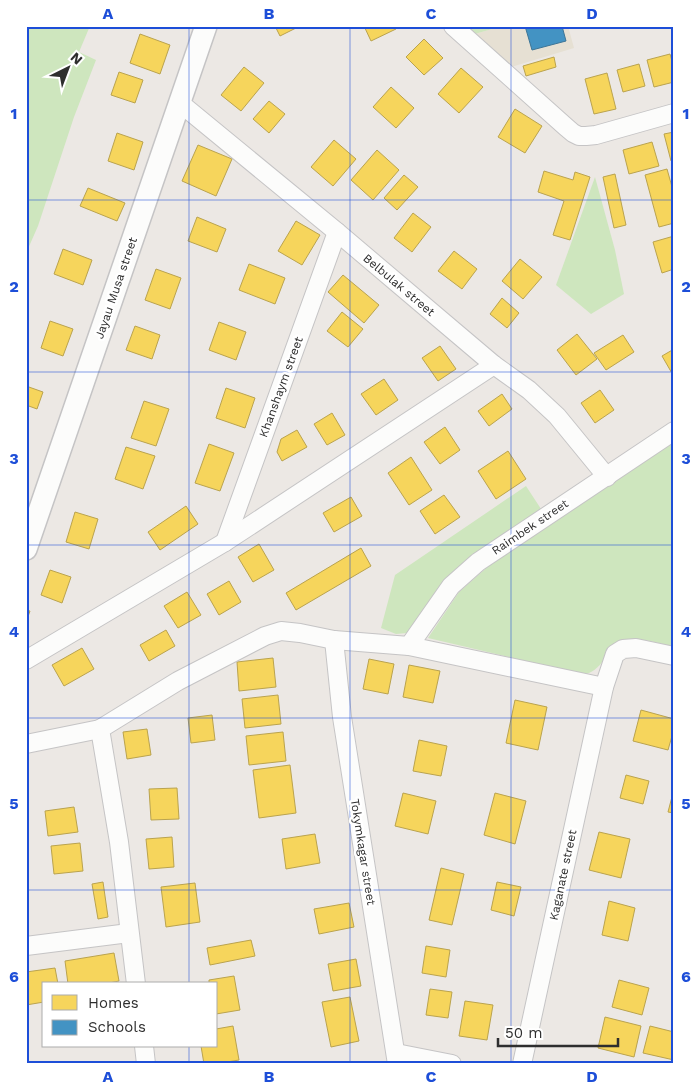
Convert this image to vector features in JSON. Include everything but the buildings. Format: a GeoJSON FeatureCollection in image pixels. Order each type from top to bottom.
{"type":"FeatureCollection","features":[{"type":"Feature","properties":{"kind":"street","name":"Jayau Musa street"},"geometry":{"type":"LineString","coordinates":[[26,549],[206,26]]}},
{"type":"Feature","properties":{"kind":"street"},"geometry":{"type":"LineString","coordinates":[[454,26],[566,127],[579,136],[596,135],[674,113]]}},
{"type":"Feature","properties":{"kind":"street","name":"Belbulak street"},"geometry":{"type":"LineString","coordinates":[[180,103],[337,232],[494,366],[529,390],[557,416],[607,477]]}},
{"type":"Feature","properties":{"kind":"street","name":"Khanshaym street"},"geometry":{"type":"LineString","coordinates":[[225,542],[337,232]]}},
{"type":"Feature","properties":{"kind":"street"},"geometry":{"type":"LineString","coordinates":[[26,660],[225,542],[494,366]]}},
{"type":"Feature","properties":{"kind":"street","name":"Raimbek street"},"geometry":{"type":"LineString","coordinates":[[409,646],[450,586],[478,562],[674,431]]}},
{"type":"Feature","properties":{"kind":"street"},"geometry":{"type":"LineString","coordinates":[[26,744],[100,729],[178,681],[265,636],[281,631],[334,640],[409,646],[604,687]]}},
{"type":"Feature","properties":{"kind":"street","name":"Tokymkagar street"},"geometry":{"type":"LineString","coordinates":[[334,640],[342,717],[396,1058]]}},
{"type":"Feature","properties":{"kind":"street","name":"Kaganate street"},"geometry":{"type":"LineString","coordinates":[[522,1064],[604,687],[612,660],[615,654],[623,649],[636,648],[674,656]]}},
{"type":"Feature","properties":{"kind":"street"},"geometry":{"type":"LineString","coordinates":[[100,729],[119,842],[136,982]]}},
{"type":"Feature","properties":{"kind":"street"},"geometry":{"type":"LineString","coordinates":[[26,946],[129,933]]}},
{"type":"Feature","properties":{"kind":"street"},"geometry":{"type":"LineString","coordinates":[[144,1048],[146,1064]]}},
{"type":"Feature","properties":{"kind":"street"},"geometry":{"type":"LineString","coordinates":[[396,1058],[452,1064]]}},
{"type":"Feature","properties":{"kind":"shaded area"},"geometry":{"type":"Polygon","coordinates":[[[503,26],[568,26],[574,48],[508,68],[471,35],[503,26]]]}},
{"type":"Feature","properties":{"kind":"green space"},"geometry":{"type":"Polygon","coordinates":[[[26,26],[90,26],[79,52],[96,60],[74,117],[38,226],[27,251],[26,251],[26,26]]]}},
{"type":"Feature","properties":{"kind":"green space"},"geometry":{"type":"Polygon","coordinates":[[[462,26],[503,26],[471,35],[462,26]]]}},
{"type":"Feature","properties":{"kind":"green space"},"geometry":{"type":"Polygon","coordinates":[[[595,177],[615,250],[624,294],[591,314],[556,285],[595,177]]]}},
{"type":"Feature","properties":{"kind":"green space"},"geometry":{"type":"Polygon","coordinates":[[[674,442],[674,647],[641,639],[624,641],[613,649],[595,670],[581,674],[428,638],[459,592],[492,563],[674,442]]]}},
{"type":"Feature","properties":{"kind":"green space"},"geometry":{"type":"Polygon","coordinates":[[[526,486],[543,512],[473,557],[454,572],[438,588],[415,628],[407,633],[396,634],[381,628],[395,575],[526,486]]]}}]}
